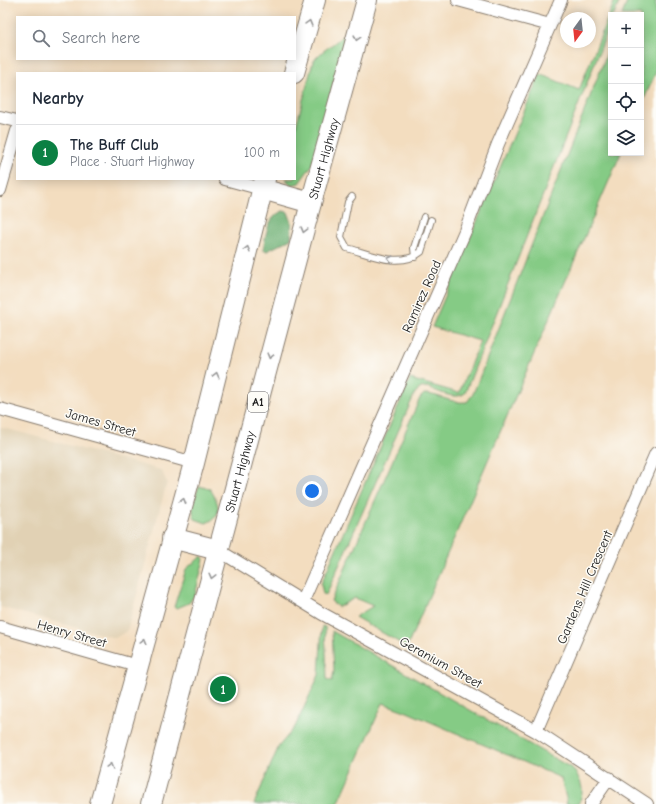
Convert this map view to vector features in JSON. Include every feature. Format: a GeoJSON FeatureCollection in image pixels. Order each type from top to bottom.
{"type":"FeatureCollection","features":[{"type":"Feature","properties":{"kind":"highway"},"geometry":{"type":"LineString","coordinates":[[294,72],[315,0]]}},
{"type":"Feature","properties":{"kind":"highway","name":"Stuart Highway"},"geometry":{"type":"LineString","coordinates":[[151,804],[311,203],[367,0]]}},
{"type":"Feature","properties":{"kind":"highway"},"geometry":{"type":"LineString","coordinates":[[100,804],[172,538],[194,463],[263,184],[311,203]]}},
{"type":"Feature","properties":{"kind":"highway"},"geometry":{"type":"LineString","coordinates":[[172,538],[218,550]]}},
{"type":"Feature","properties":{"kind":"street"},"geometry":{"type":"LineString","coordinates":[[458,0],[550,25]]}},
{"type":"Feature","properties":{"kind":"street","name":"Ramirez Road"},"geometry":{"type":"LineString","coordinates":[[303,601],[465,231],[498,144],[561,0]]}},
{"type":"Feature","properties":{"kind":"street"},"geometry":{"type":"LineString","coordinates":[[0,117],[16,121]]}},
{"type":"Feature","properties":{"kind":"street"},"geometry":{"type":"LineString","coordinates":[[0,190],[16,134]]}},
{"type":"Feature","properties":{"kind":"street"},"geometry":{"type":"LineString","coordinates":[[233,180],[263,184]]}},
{"type":"Feature","properties":{"kind":"street","name":"James Street"},"geometry":{"type":"LineString","coordinates":[[0,409],[194,463]]}},
{"type":"Feature","properties":{"kind":"street","name":"Gardens Hill Crescent"},"geometry":{"type":"LineString","coordinates":[[536,731],[656,453]]}},
{"type":"Feature","properties":{"kind":"street","name":"Geranium Street"},"geometry":{"type":"LineString","coordinates":[[218,550],[303,601],[536,731],[610,778],[647,804]]}},
{"type":"Feature","properties":{"kind":"street","name":"Henry Street"},"geometry":{"type":"LineString","coordinates":[[0,627],[137,666]]}},
{"type":"Feature","properties":{"kind":"street"},"geometry":{"type":"LineString","coordinates":[[591,804],[610,778]]}},
{"type":"Feature","properties":{"kind":"lane"},"geometry":{"type":"LineString","coordinates":[[352,197],[348,202],[341,237],[347,248],[398,261],[415,257],[421,252],[431,220]]}},
{"type":"Feature","properties":{"kind":"lane"},"geometry":{"type":"LineString","coordinates":[[415,257],[414,248],[424,217]]}},
{"type":"Feature","properties":{"kind":"shaded area"},"geometry":{"type":"Polygon","coordinates":[[[0,427],[161,470],[167,482],[127,631],[115,638],[0,607],[0,427]]]}},
{"type":"Feature","properties":{"kind":"green space"},"geometry":{"type":"Polygon","coordinates":[[[615,0],[620,0],[615,12],[610,12],[615,0]]]}},
{"type":"Feature","properties":{"kind":"green space"},"geometry":{"type":"Polygon","coordinates":[[[628,0],[656,0],[656,72],[644,99],[644,12],[623,12],[628,0]]]}},
{"type":"Feature","properties":{"kind":"green space"},"geometry":{"type":"Polygon","coordinates":[[[608,18],[608,30],[465,393],[452,396],[427,387],[421,388],[415,393],[326,595],[323,594],[321,584],[410,379],[459,393],[480,341],[432,327],[540,74],[579,90],[608,18]]]}},
{"type":"Feature","properties":{"kind":"green space"},"geometry":{"type":"Polygon","coordinates":[[[343,35],[346,36],[312,165],[299,183],[291,185],[287,180],[296,180],[296,126],[313,62],[320,54],[343,35]]]}},
{"type":"Feature","properties":{"kind":"green space"},"geometry":{"type":"Polygon","coordinates":[[[608,51],[608,156],[620,156],[407,647],[355,617],[373,606],[355,598],[338,607],[331,601],[420,398],[424,394],[430,394],[456,402],[467,402],[473,394],[608,51]]]}},
{"type":"Feature","properties":{"kind":"green space"},"geometry":{"type":"Polygon","coordinates":[[[283,211],[288,212],[292,223],[291,239],[267,251],[263,250],[266,233],[270,222],[283,211]]]}},
{"type":"Feature","properties":{"kind":"green space"},"geometry":{"type":"Polygon","coordinates":[[[199,486],[210,489],[218,508],[216,516],[206,523],[195,519],[193,511],[199,486]]]}},
{"type":"Feature","properties":{"kind":"green space"},"geometry":{"type":"Polygon","coordinates":[[[202,556],[204,559],[195,595],[189,603],[177,608],[174,607],[186,569],[202,556]]]}},
{"type":"Feature","properties":{"kind":"green space"},"geometry":{"type":"Polygon","coordinates":[[[322,626],[325,627],[327,679],[332,681],[334,671],[332,631],[573,769],[582,786],[582,795],[578,804],[566,804],[567,802],[561,778],[383,703],[338,804],[254,804],[279,746],[295,727],[319,675],[322,626]]]}},
{"type":"Feature","properties":{"kind":"place","name":"The Buff Club"},"geometry":{"type":"Point","coordinates":[223,689]}}]}
